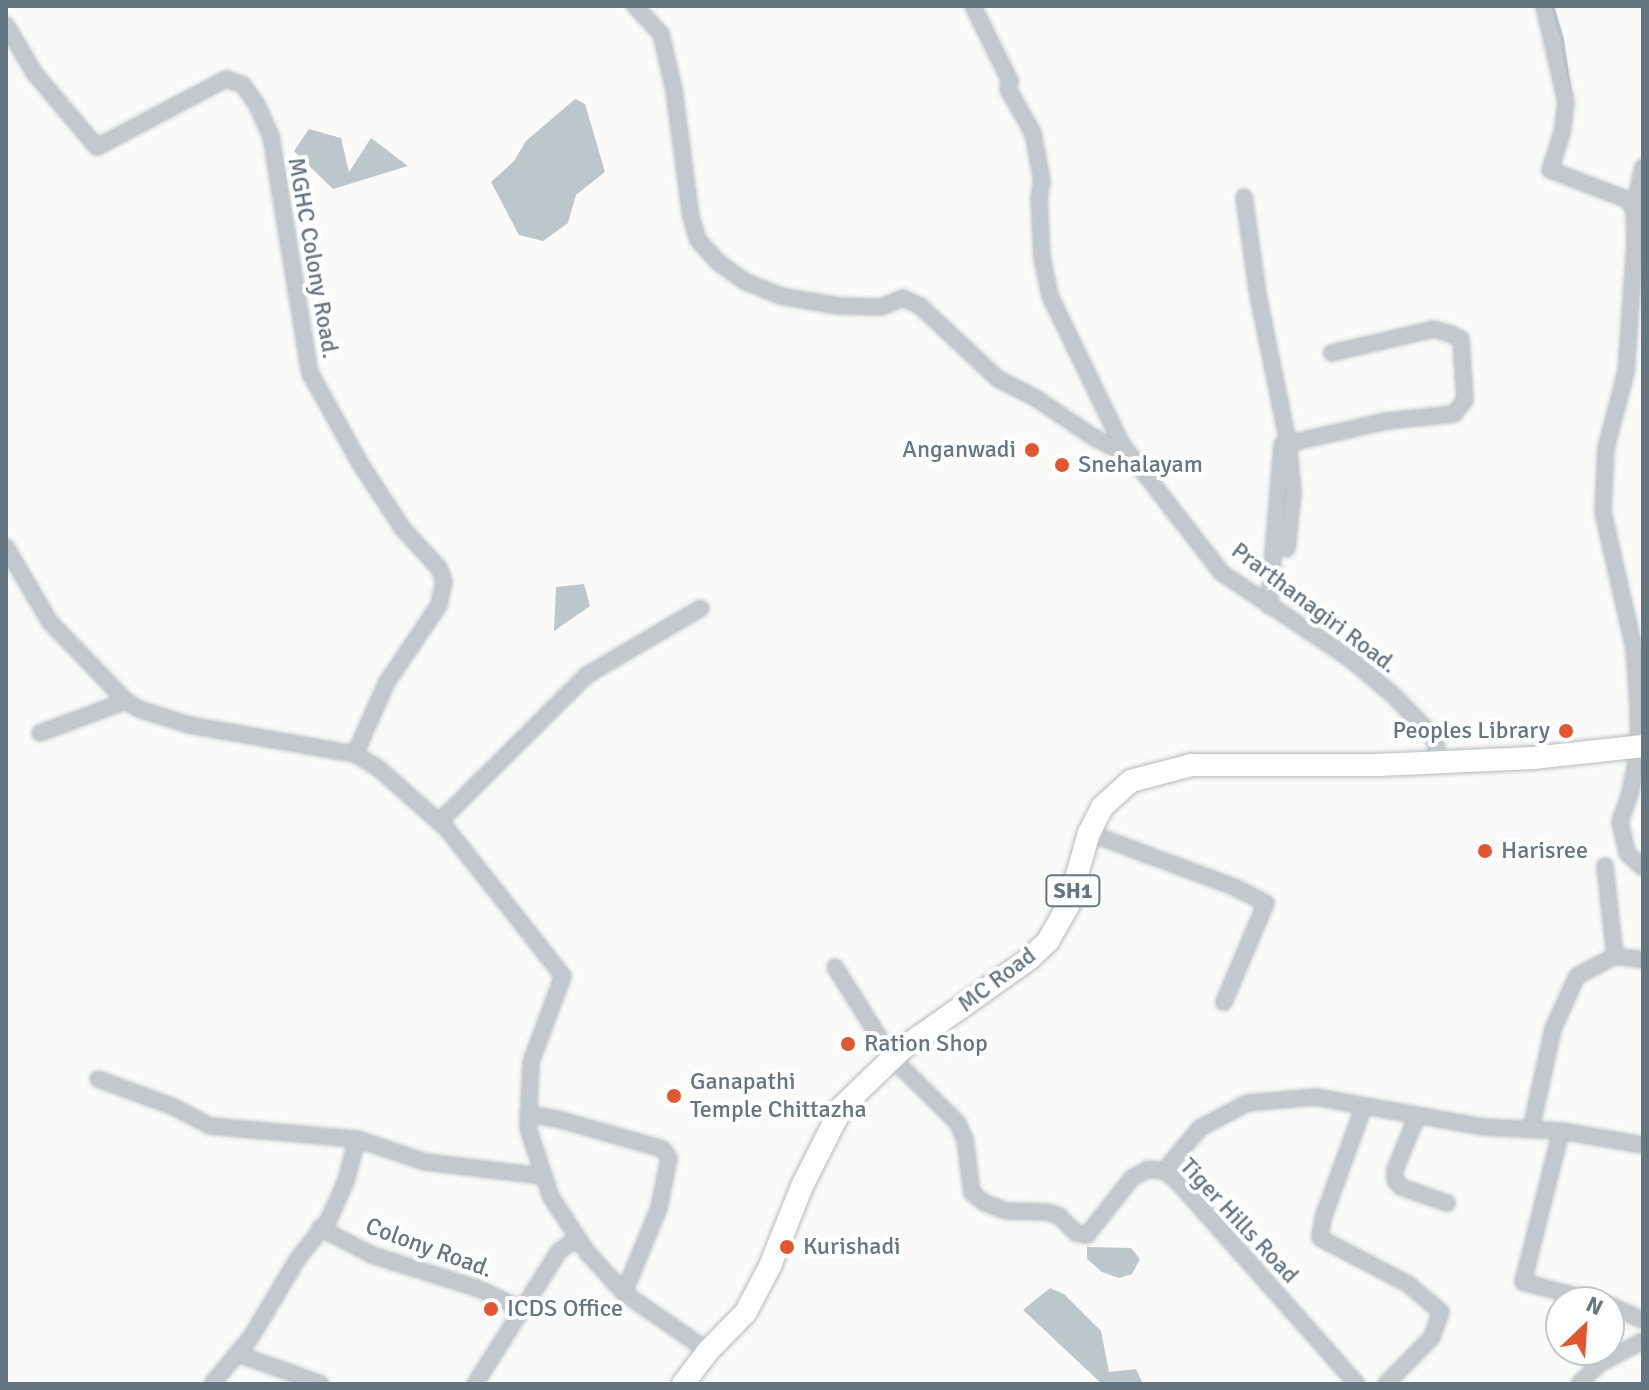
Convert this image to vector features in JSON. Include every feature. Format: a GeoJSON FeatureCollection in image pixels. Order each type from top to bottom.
{"type":"FeatureCollection","features":[{"type":"Feature","properties":{"kind":"main road","name":"MC Road"},"geometry":{"type":"LineString","coordinates":[[683,1384],[708,1351],[746,1312],[770,1266],[803,1184],[842,1107],[892,1058],[1029,959],[1048,941],[1068,906],[1089,833],[1108,799],[1131,781],[1191,765],[1441,762],[1533,758],[1641,747]]}},
{"type":"Feature","properties":{"kind":"street"},"geometry":{"type":"LineString","coordinates":[[635,6],[661,34],[674,90],[691,217],[698,240],[718,262],[746,282],[780,296],[839,306],[881,307],[903,298],[920,306],[998,379],[1034,397],[1093,437],[1131,456]]}},
{"type":"Feature","properties":{"kind":"street","name":"Prarthanagiri Road."},"geometry":{"type":"LineString","coordinates":[[973,6],[1010,81],[1008,89],[1033,133],[1042,181],[1042,258],[1050,296],[1080,354],[1096,394],[1131,456],[1222,573],[1349,658],[1412,713],[1433,736],[1441,762]]}},
{"type":"Feature","properties":{"kind":"street"},"geometry":{"type":"LineString","coordinates":[[1544,6],[1566,102],[1562,133],[1550,170],[1626,199],[1634,208]]}},
{"type":"Feature","properties":{"kind":"street","name":"MGHC Colony Road."},"geometry":{"type":"LineString","coordinates":[[6,25],[35,74],[97,147],[226,79],[243,85],[261,115],[271,136],[310,373],[361,465],[403,529],[439,568],[444,581],[439,605],[387,682],[355,754]]}},
{"type":"Feature","properties":{"kind":"street"},"geometry":{"type":"LineString","coordinates":[[1643,167],[1641,188],[1634,208],[1626,372],[1606,448],[1603,512],[1634,648],[1641,747],[1620,822],[1627,853],[1643,868]]}},
{"type":"Feature","properties":{"kind":"street"},"geometry":{"type":"LineString","coordinates":[[1244,197],[1258,295],[1288,443],[1293,492],[1287,549]]}},
{"type":"Feature","properties":{"kind":"street"},"geometry":{"type":"LineString","coordinates":[[1269,606],[1277,526],[1279,452],[1288,443],[1387,421],[1454,414],[1465,400],[1461,339],[1451,334],[1434,329],[1332,353]]}},
{"type":"Feature","properties":{"kind":"street"},"geometry":{"type":"LineString","coordinates":[[6,547],[49,621],[126,701],[139,709],[189,725],[355,754],[378,768],[439,822],[563,976],[531,1062],[528,1114],[528,1128],[551,1197],[578,1238],[624,1293],[708,1351]]}},
{"type":"Feature","properties":{"kind":"street"},"geometry":{"type":"LineString","coordinates":[[439,822],[587,675],[701,608]]}},
{"type":"Feature","properties":{"kind":"street"},"geometry":{"type":"LineString","coordinates":[[40,733],[126,701]]}},
{"type":"Feature","properties":{"kind":"street"},"geometry":{"type":"LineString","coordinates":[[1089,833],[1234,887],[1266,903],[1224,1002]]}},
{"type":"Feature","properties":{"kind":"street"},"geometry":{"type":"LineString","coordinates":[[1605,866],[1615,956]]}},
{"type":"Feature","properties":{"kind":"street"},"geometry":{"type":"LineString","coordinates":[[1531,1129],[1553,1029],[1577,976],[1615,956],[1643,960]]}},
{"type":"Feature","properties":{"kind":"street"},"geometry":{"type":"LineString","coordinates":[[835,967],[892,1058]]}},
{"type":"Feature","properties":{"kind":"street","name":"Tiger Hills Road"},"geometry":{"type":"LineString","coordinates":[[892,1058],[957,1122],[965,1139],[972,1193],[985,1203],[1006,1211],[1047,1212],[1059,1216],[1076,1233],[1087,1235],[1132,1178],[1148,1169],[1164,1171],[1178,1182],[1357,1384]]}},
{"type":"Feature","properties":{"kind":"street"},"geometry":{"type":"LineString","coordinates":[[98,1079],[174,1107],[210,1126],[357,1139],[425,1162],[543,1176]]}},
{"type":"Feature","properties":{"kind":"street"},"geometry":{"type":"LineString","coordinates":[[1164,1171],[1200,1128],[1247,1103],[1315,1097],[1484,1127],[1561,1131],[1643,1145]]}},
{"type":"Feature","properties":{"kind":"street"},"geometry":{"type":"LineString","coordinates":[[1364,1106],[1323,1218],[1320,1238],[1408,1284],[1441,1312],[1432,1337],[1386,1384]]}},
{"type":"Feature","properties":{"kind":"street"},"geometry":{"type":"LineString","coordinates":[[528,1114],[561,1120],[663,1149],[669,1158],[659,1208],[624,1293]]}},
{"type":"Feature","properties":{"kind":"street"},"geometry":{"type":"LineString","coordinates":[[1417,1116],[1395,1170],[1395,1180],[1401,1187],[1447,1203]]}},
{"type":"Feature","properties":{"kind":"street"},"geometry":{"type":"LineString","coordinates":[[1545,1288],[1523,1282],[1561,1131]]}},
{"type":"Feature","properties":{"kind":"street","name":"Colony Road."},"geometry":{"type":"LineString","coordinates":[[212,1384],[238,1354],[338,1203],[357,1139]]}},
{"type":"Feature","properties":{"kind":"street","name":"Colony Road."},"geometry":{"type":"LineString","coordinates":[[320,1228],[340,1232],[372,1255],[479,1289],[522,1309]]}},
{"type":"Feature","properties":{"kind":"street"},"geometry":{"type":"LineString","coordinates":[[475,1384],[559,1251],[578,1238]]}},
{"type":"Feature","properties":{"kind":"street"},"geometry":{"type":"LineString","coordinates":[[1579,1384],[1600,1363],[1643,1341]]}},
{"type":"Feature","properties":{"kind":"street"},"geometry":{"type":"LineString","coordinates":[[238,1354],[321,1384]]}},
{"type":"Feature","properties":{"kind":"shaded area"},"geometry":{"type":"Polygon","coordinates":[[[575,99],[585,104],[605,172],[576,195],[568,223],[543,241],[519,235],[491,182],[514,161],[526,141],[575,99]]]}},
{"type":"Feature","properties":{"kind":"shaded area"},"geometry":{"type":"Polygon","coordinates":[[[309,129],[341,138],[349,172],[371,138],[408,166],[333,189],[294,151],[309,129]]]}},
{"type":"Feature","properties":{"kind":"shaded area"},"geometry":{"type":"Polygon","coordinates":[[[584,584],[590,606],[554,631],[556,587],[584,584]]]}},
{"type":"Feature","properties":{"kind":"shaded area"},"geometry":{"type":"Polygon","coordinates":[[[1087,1247],[1131,1248],[1140,1259],[1132,1274],[1119,1278],[1102,1272],[1087,1259],[1087,1247]]]}},
{"type":"Feature","properties":{"kind":"shaded area"},"geometry":{"type":"Polygon","coordinates":[[[1050,1288],[1064,1294],[1101,1331],[1109,1372],[1136,1369],[1143,1384],[1102,1384],[1023,1310],[1050,1288]]]}},
{"type":"Feature","properties":{"kind":"waterway"},"geometry":{"type":"LineString","coordinates":[[1552,6],[1562,39],[1570,96]]}},
{"type":"Feature","properties":{"kind":"place","name":"Anganwadi"},"geometry":{"type":"Point","coordinates":[1032,450]}},
{"type":"Feature","properties":{"kind":"place","name":"Snehalayam"},"geometry":{"type":"Point","coordinates":[1062,465]}},
{"type":"Feature","properties":{"kind":"place","name":"Peoples Library"},"geometry":{"type":"Point","coordinates":[1566,731]}},
{"type":"Feature","properties":{"kind":"place","name":"Harisree"},"geometry":{"type":"Point","coordinates":[1485,851]}},
{"type":"Feature","properties":{"kind":"place","name":"Ration Shop"},"geometry":{"type":"Point","coordinates":[848,1044]}},
{"type":"Feature","properties":{"kind":"place","name":"Ganapathi Temple Chittazha"},"geometry":{"type":"Point","coordinates":[674,1096]}},
{"type":"Feature","properties":{"kind":"place","name":"Kurishadi"},"geometry":{"type":"Point","coordinates":[787,1247]}},
{"type":"Feature","properties":{"kind":"place","name":"ICDS Office"},"geometry":{"type":"Point","coordinates":[491,1309]}}]}
